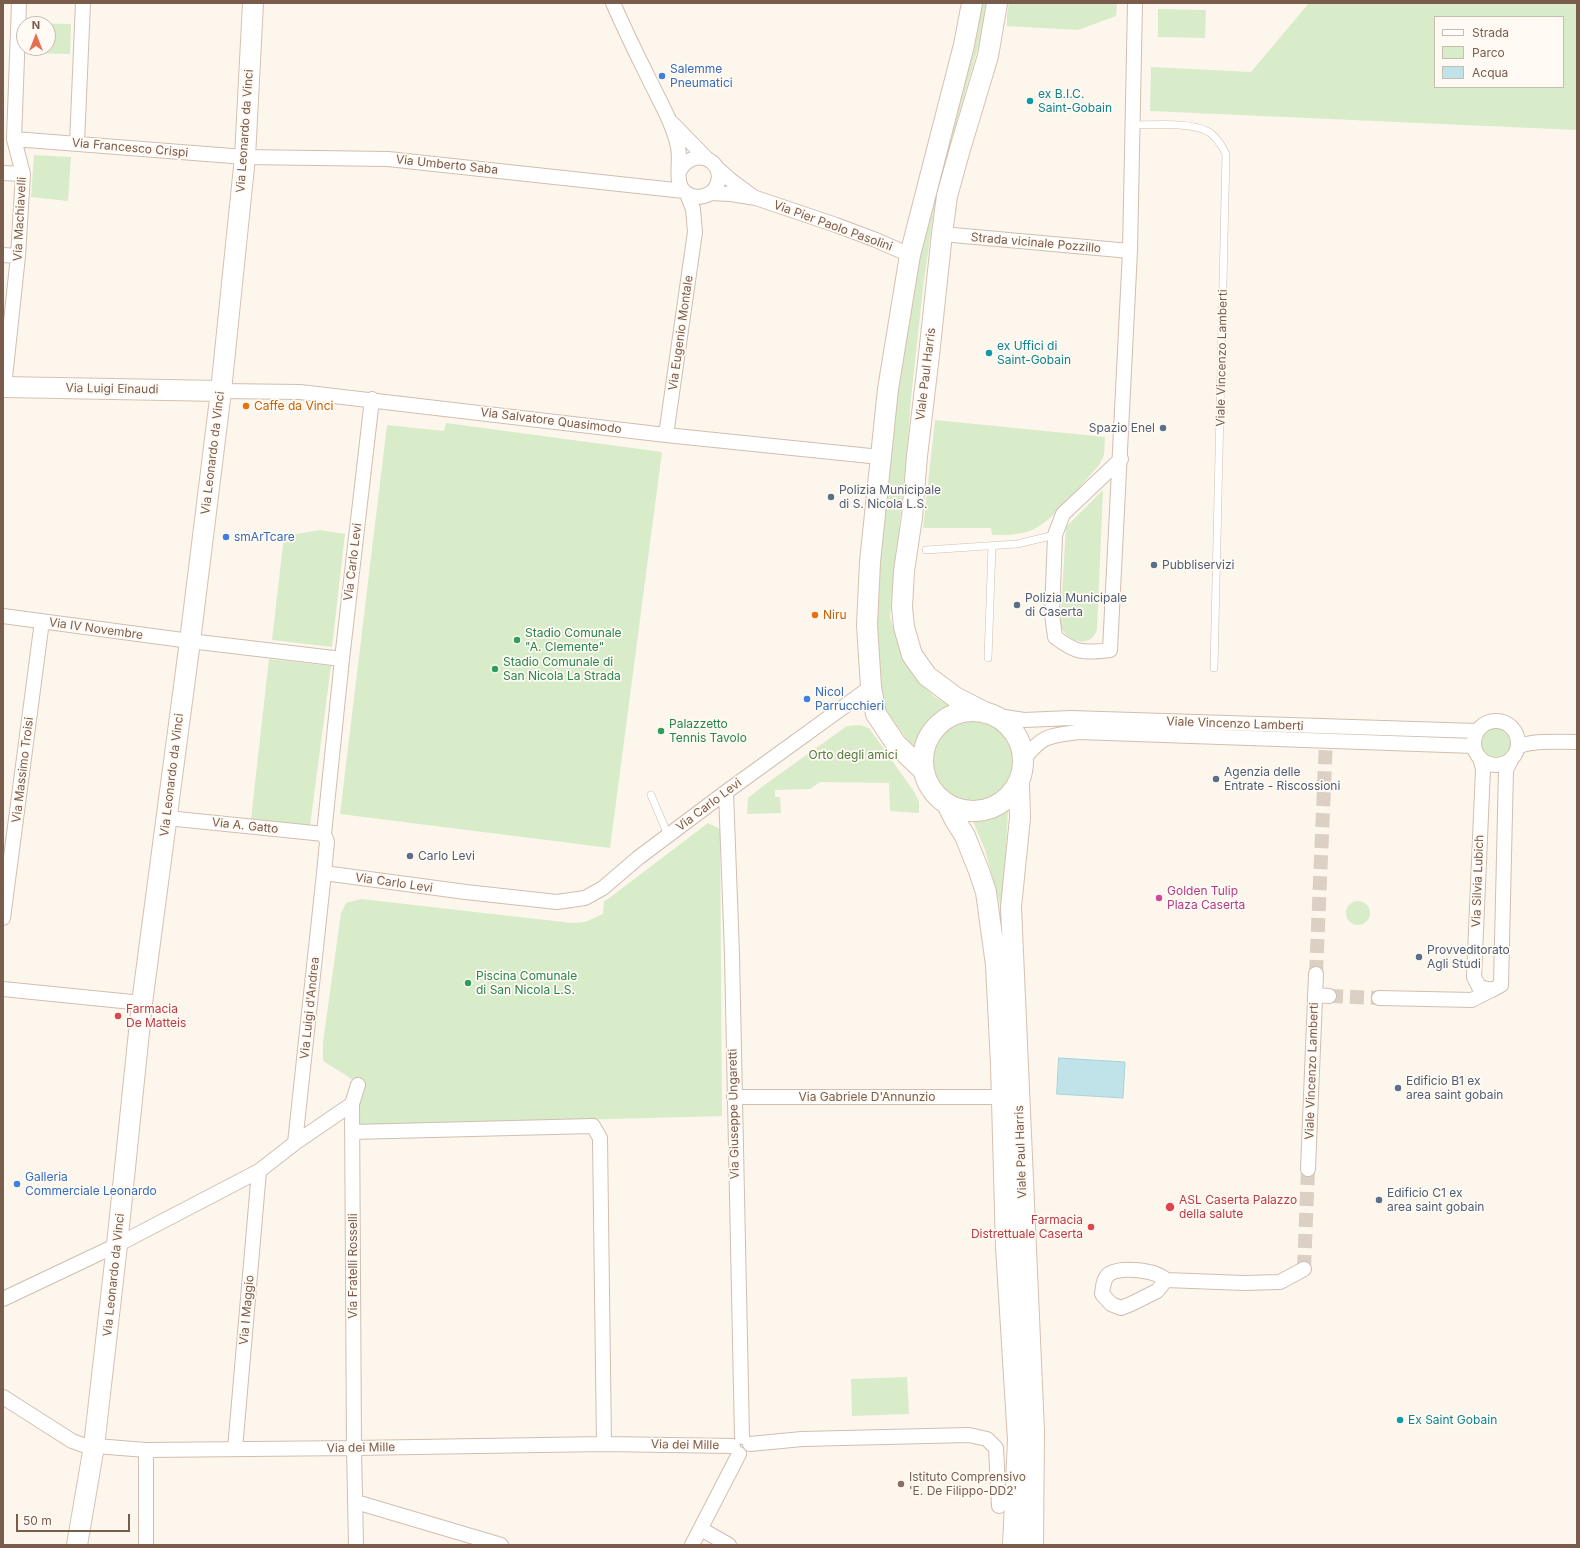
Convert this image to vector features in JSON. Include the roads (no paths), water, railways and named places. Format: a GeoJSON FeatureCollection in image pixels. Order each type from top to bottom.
{"type":"FeatureCollection","features":[{"type":"Feature","properties":{"kind":"street","name":"Via Machiavelli"},"geometry":{"type":"LineString","coordinates":[[3,387],[18,256],[23,174],[14,139],[19,3]]}},
{"type":"Feature","properties":{"kind":"street"},"geometry":{"type":"LineString","coordinates":[[77,143],[83,3]]}},
{"type":"Feature","properties":{"kind":"street","name":"Via Leonardo da Vinci"},"geometry":{"type":"LineString","coordinates":[[77,1545],[94,1446],[117,1245],[142,1003],[190,641],[221,391],[245,157],[254,3]]}},
{"type":"Feature","properties":{"kind":"street","name":"Via Pier Paolo Pasolini"},"geometry":{"type":"LineString","coordinates":[[613,3],[668,118],[678,147],[679,172]]}},
{"type":"Feature","properties":{"kind":"street"},"geometry":{"type":"LineString","coordinates":[[924,771],[896,744],[876,714],[871,687],[867,625],[870,562],[888,389],[910,255],[965,38],[972,3]]}},
{"type":"Feature","properties":{"kind":"street","name":"Viale Paul Harris"},"geometry":{"type":"LineString","coordinates":[[997,3],[988,56],[949,189],[942,234],[917,456],[912,517],[904,571],[902,607],[912,655],[927,676],[955,697],[1003,721],[1014,733],[1022,749],[1024,760],[1019,783],[1020,818],[1011,907],[1034,1431],[1033,1545]]}},
{"type":"Feature","properties":{"kind":"street"},"geometry":{"type":"LineString","coordinates":[[1121,459],[1063,514],[1055,535],[1052,614],[1055,637],[1069,648],[1088,652],[1110,650],[1121,459],[1130,251],[1135,3]]}},
{"type":"Feature","properties":{"kind":"street","name":"Via Pier Paolo Pasolini"},"geometry":{"type":"LineString","coordinates":[[668,118],[712,163],[733,182],[756,198]]}},
{"type":"Feature","properties":{"kind":"street","name":"Via Francesco Crispi"},"geometry":{"type":"LineString","coordinates":[[14,139],[245,157]]}},
{"type":"Feature","properties":{"kind":"street","name":"Via Umberto Saba"},"geometry":{"type":"LineString","coordinates":[[245,157],[388,159],[648,186],[686,192]]}},
{"type":"Feature","properties":{"kind":"street"},"geometry":{"type":"LineString","coordinates":[[694,157],[712,163],[718,181],[716,187],[708,194],[693,197],[686,192],[679,183],[679,172],[688,160],[694,157]]}},
{"type":"Feature","properties":{"kind":"street","name":"Via Umberto Saba"},"geometry":{"type":"LineString","coordinates":[[648,186],[661,184],[679,172]]}},
{"type":"Feature","properties":{"kind":"street"},"geometry":{"type":"LineString","coordinates":[[3,173],[23,174]]}},
{"type":"Feature","properties":{"kind":"street","name":"Via Eugenio Montale"},"geometry":{"type":"LineString","coordinates":[[686,192],[693,209],[695,232]]}},
{"type":"Feature","properties":{"kind":"street","name":"Via Pier Paolo Pasolini"},"geometry":{"type":"LineString","coordinates":[[708,194],[731,194],[756,198],[843,228],[910,255]]}},
{"type":"Feature","properties":{"kind":"street","name":"Via Eugenio Montale"},"geometry":{"type":"LineString","coordinates":[[666,435],[695,232],[708,194]]}},
{"type":"Feature","properties":{"kind":"street","name":"Strada vicinale Pozzillo"},"geometry":{"type":"LineString","coordinates":[[942,234],[1130,251]]}},
{"type":"Feature","properties":{"kind":"street"},"geometry":{"type":"LineString","coordinates":[[3,255],[18,256]]}},
{"type":"Feature","properties":{"kind":"street","name":"Via Luigi Einaudi"},"geometry":{"type":"LineString","coordinates":[[3,387],[221,391]]}},
{"type":"Feature","properties":{"kind":"street","name":"Via Salvatore Quasimodo"},"geometry":{"type":"LineString","coordinates":[[221,391],[300,392],[666,435],[880,457]]}},
{"type":"Feature","properties":{"kind":"street","name":"Via Carlo Levi"},"geometry":{"type":"LineString","coordinates":[[372,400],[342,659],[324,834],[327,842],[324,873],[466,892],[557,902],[585,898],[603,888],[668,835],[871,687]]}},
{"type":"Feature","properties":{"kind":"street","name":"Via IV Novembre"},"geometry":{"type":"LineString","coordinates":[[3,616],[190,641],[342,659]]}},
{"type":"Feature","properties":{"kind":"street","name":"Via Massimo Troisi"},"geometry":{"type":"LineString","coordinates":[[3,918],[42,621]]}},
{"type":"Feature","properties":{"kind":"street","name":"Viale Paul Harris"},"geometry":{"type":"LineString","coordinates":[[989,714],[971,711],[957,714],[934,730],[927,743],[924,757],[924,771],[928,784],[936,795],[947,804],[962,810],[979,811],[995,806],[1009,796],[1019,783]]}},
{"type":"Feature","properties":{"kind":"street","name":"Viale Vincenzo Lamberti"},"geometry":{"type":"LineString","coordinates":[[989,714],[1024,720],[1071,718],[1477,731]]}},
{"type":"Feature","properties":{"kind":"street"},"geometry":{"type":"LineString","coordinates":[[1511,760],[1505,763],[1492,765],[1477,752],[1474,738],[1477,731],[1482,726],[1488,722],[1496,720],[1510,725],[1516,731],[1528,738],[1553,742]]}},
{"type":"Feature","properties":{"kind":"street"},"geometry":{"type":"LineString","coordinates":[[1379,998],[1472,1000],[1502,985],[1506,770],[1511,760],[1515,756],[1519,746],[1516,731]]}},
{"type":"Feature","properties":{"kind":"street","name":"Viale Vincenzo Lamberti"},"geometry":{"type":"LineString","coordinates":[[1024,760],[1037,743],[1053,735],[1079,732],[1477,752]]}},
{"type":"Feature","properties":{"kind":"street"},"geometry":{"type":"LineString","coordinates":[[1519,746],[1528,743],[1577,742]]}},
{"type":"Feature","properties":{"kind":"street","name":"Via Silvia Lubich"},"geometry":{"type":"LineString","coordinates":[[1477,752],[1483,769],[1474,977],[1478,987],[1493,989]]}},
{"type":"Feature","properties":{"kind":"street","name":"Via Giuseppe Ungaretti"},"geometry":{"type":"LineString","coordinates":[[726,792],[732,954],[741,1445]]}},
{"type":"Feature","properties":{"kind":"street","name":"Viale Paul Harris"},"geometry":{"type":"LineString","coordinates":[[947,804],[965,836],[986,892],[996,965],[1001,1064],[1006,1247],[1018,1440],[1013,1545]]}},
{"type":"Feature","properties":{"kind":"street","name":"Via A. Gatto"},"geometry":{"type":"LineString","coordinates":[[167,818],[324,834]]}},
{"type":"Feature","properties":{"kind":"street","name":"Via Luigi d'Andrea"},"geometry":{"type":"LineString","coordinates":[[295,1143],[324,873]]}},
{"type":"Feature","properties":{"kind":"street","name":"Viale Vincenzo Lamberti"},"geometry":{"type":"LineString","coordinates":[[1308,1169],[1316,974]]}},
{"type":"Feature","properties":{"kind":"street"},"geometry":{"type":"LineString","coordinates":[[3,989],[142,1003]]}},
{"type":"Feature","properties":{"kind":"street"},"geometry":{"type":"LineString","coordinates":[[1315,995],[1329,996]]}},
{"type":"Feature","properties":{"kind":"street","name":"Via Fratelli Rosselli"},"geometry":{"type":"LineString","coordinates":[[356,1545],[352,1104],[358,1085]]}},
{"type":"Feature","properties":{"kind":"street","name":"Via Gabriele D'Annunzio"},"geometry":{"type":"LineString","coordinates":[[734,1097],[1001,1097]]}},
{"type":"Feature","properties":{"kind":"street"},"geometry":{"type":"LineString","coordinates":[[3,1299],[117,1245],[259,1171],[295,1143],[352,1104]]}},
{"type":"Feature","properties":{"kind":"street"},"geometry":{"type":"LineString","coordinates":[[352,1132],[593,1126],[600,1138],[604,1444]]}},
{"type":"Feature","properties":{"kind":"street","name":"Via I Maggio"},"geometry":{"type":"LineString","coordinates":[[235,1449],[259,1171]]}},
{"type":"Feature","properties":{"kind":"street"},"geometry":{"type":"LineString","coordinates":[[1166,1280],[1244,1284],[1280,1282],[1304,1269]]}},
{"type":"Feature","properties":{"kind":"street","name":"Via dei Mille"},"geometry":{"type":"LineString","coordinates":[[3,1397],[72,1441],[83,1445],[146,1450],[604,1444],[741,1445],[802,1439],[970,1434],[986,1439],[996,1448],[999,1506]]}},
{"type":"Feature","properties":{"kind":"street"},"geometry":{"type":"LineString","coordinates":[[692,1545],[741,1445]]}},
{"type":"Feature","properties":{"kind":"street"},"geometry":{"type":"LineString","coordinates":[[146,1450],[146,1545]]}},
{"type":"Feature","properties":{"kind":"street"},"geometry":{"type":"LineString","coordinates":[[356,1502],[501,1545]]}},
{"type":"Feature","properties":{"kind":"street"},"geometry":{"type":"LineString","coordinates":[[701,1529],[729,1545]]}},
{"type":"Feature","properties":{"kind":"lane","name":"Viale Vincenzo Lamberti"},"geometry":{"type":"LineString","coordinates":[[1132,125],[1196,126],[1208,131],[1220,142],[1226,154],[1214,668]]}},
{"type":"Feature","properties":{"kind":"lane"},"geometry":{"type":"LineString","coordinates":[[926,550],[1017,544],[1055,535]]}},
{"type":"Feature","properties":{"kind":"lane"},"geometry":{"type":"LineString","coordinates":[[988,658],[992,546]]}},
{"type":"Feature","properties":{"kind":"lane"},"geometry":{"type":"LineString","coordinates":[[651,795],[668,835]]}},
{"type":"Feature","properties":{"kind":"water"},"geometry":{"type":"Polygon","coordinates":[[[1059,1058],[1125,1062],[1123,1098],[1057,1094],[1059,1058]]]}},
{"type":"Feature","properties":{"kind":"tunnel"},"geometry":{"type":"LineString","coordinates":[[1316,974],[1326,741]]}},
{"type":"Feature","properties":{"kind":"tunnel"},"geometry":{"type":"LineString","coordinates":[[1329,996],[1379,998]]}},
{"type":"Feature","properties":{"kind":"tunnel"},"geometry":{"type":"LineString","coordinates":[[1304,1269],[1308,1169]]}},
{"type":"Feature","properties":{"kind":"place","name":"Salemme Pneumatici"},"geometry":{"type":"Point","coordinates":[662,76]}},
{"type":"Feature","properties":{"kind":"place","name":"ex B.I.C. Saint-Gobain"},"geometry":{"type":"Point","coordinates":[1030,101]}},
{"type":"Feature","properties":{"kind":"place","name":"ex Uffici di Saint-Gobain"},"geometry":{"type":"Point","coordinates":[989,353]}},
{"type":"Feature","properties":{"kind":"place","name":"Caffe da Vinci"},"geometry":{"type":"Point","coordinates":[246,406]}},
{"type":"Feature","properties":{"kind":"place","name":"Spazio Enel"},"geometry":{"type":"Point","coordinates":[1163,428]}},
{"type":"Feature","properties":{"kind":"place","name":"Polizia Municipale di S. Nicola L.S."},"geometry":{"type":"Point","coordinates":[831,497]}},
{"type":"Feature","properties":{"kind":"place","name":"smArTcare"},"geometry":{"type":"Point","coordinates":[226,537]}},
{"type":"Feature","properties":{"kind":"place","name":"Pubbliservizi"},"geometry":{"type":"Point","coordinates":[1154,565]}},
{"type":"Feature","properties":{"kind":"place","name":"Polizia Municipale di Caserta"},"geometry":{"type":"Point","coordinates":[1017,605]}},
{"type":"Feature","properties":{"kind":"place","name":"Niru"},"geometry":{"type":"Point","coordinates":[815,615]}},
{"type":"Feature","properties":{"kind":"place","name":"Stadio Comunale \"A. Clemente\""},"geometry":{"type":"Point","coordinates":[517,640]}},
{"type":"Feature","properties":{"kind":"place","name":"Stadio Comunale di San Nicola La Strada"},"geometry":{"type":"Point","coordinates":[495,669]}},
{"type":"Feature","properties":{"kind":"place","name":"Nicol Parrucchieri"},"geometry":{"type":"Point","coordinates":[807,699]}},
{"type":"Feature","properties":{"kind":"place","name":"Palazzetto Tennis Tavolo"},"geometry":{"type":"Point","coordinates":[661,731]}},
{"type":"Feature","properties":{"kind":"place","name":"Agenzia delle Entrate - Riscossioni"},"geometry":{"type":"Point","coordinates":[1216,779]}},
{"type":"Feature","properties":{"kind":"place","name":"Carlo Levi"},"geometry":{"type":"Point","coordinates":[410,856]}},
{"type":"Feature","properties":{"kind":"place","name":"Golden Tulip Plaza Caserta"},"geometry":{"type":"Point","coordinates":[1159,898]}},
{"type":"Feature","properties":{"kind":"place","name":"Provveditorato Agli Studi"},"geometry":{"type":"Point","coordinates":[1419,957]}},
{"type":"Feature","properties":{"kind":"place","name":"Piscina Comunale di San Nicola L.S."},"geometry":{"type":"Point","coordinates":[468,983]}},
{"type":"Feature","properties":{"kind":"place","name":"Farmacia De Matteis"},"geometry":{"type":"Point","coordinates":[118,1016]}},
{"type":"Feature","properties":{"kind":"place","name":"Edificio B1 ex area saint gobain"},"geometry":{"type":"Point","coordinates":[1398,1088]}},
{"type":"Feature","properties":{"kind":"place","name":"Galleria Commerciale Leonardo"},"geometry":{"type":"Point","coordinates":[17,1184]}},
{"type":"Feature","properties":{"kind":"place","name":"Edificio C1 ex area saint gobain"},"geometry":{"type":"Point","coordinates":[1379,1200]}},
{"type":"Feature","properties":{"kind":"place","name":"ASL Caserta Palazzo della salute"},"geometry":{"type":"Point","coordinates":[1170,1207]}},
{"type":"Feature","properties":{"kind":"place","name":"Farmacia Distrettuale Caserta"},"geometry":{"type":"Point","coordinates":[1091,1227]}},
{"type":"Feature","properties":{"kind":"place","name":"Ex Saint Gobain"},"geometry":{"type":"Point","coordinates":[1400,1420]}},
{"type":"Feature","properties":{"kind":"place","name":"Istituto Comprensivo 'E. De Filippo-DD2'"},"geometry":{"type":"Point","coordinates":[901,1484]}},
{"type":"Feature","properties":{"kind":"park label","name":"Orto degli amici"},"geometry":{"type":"Point","coordinates":[853,755]}}]}
